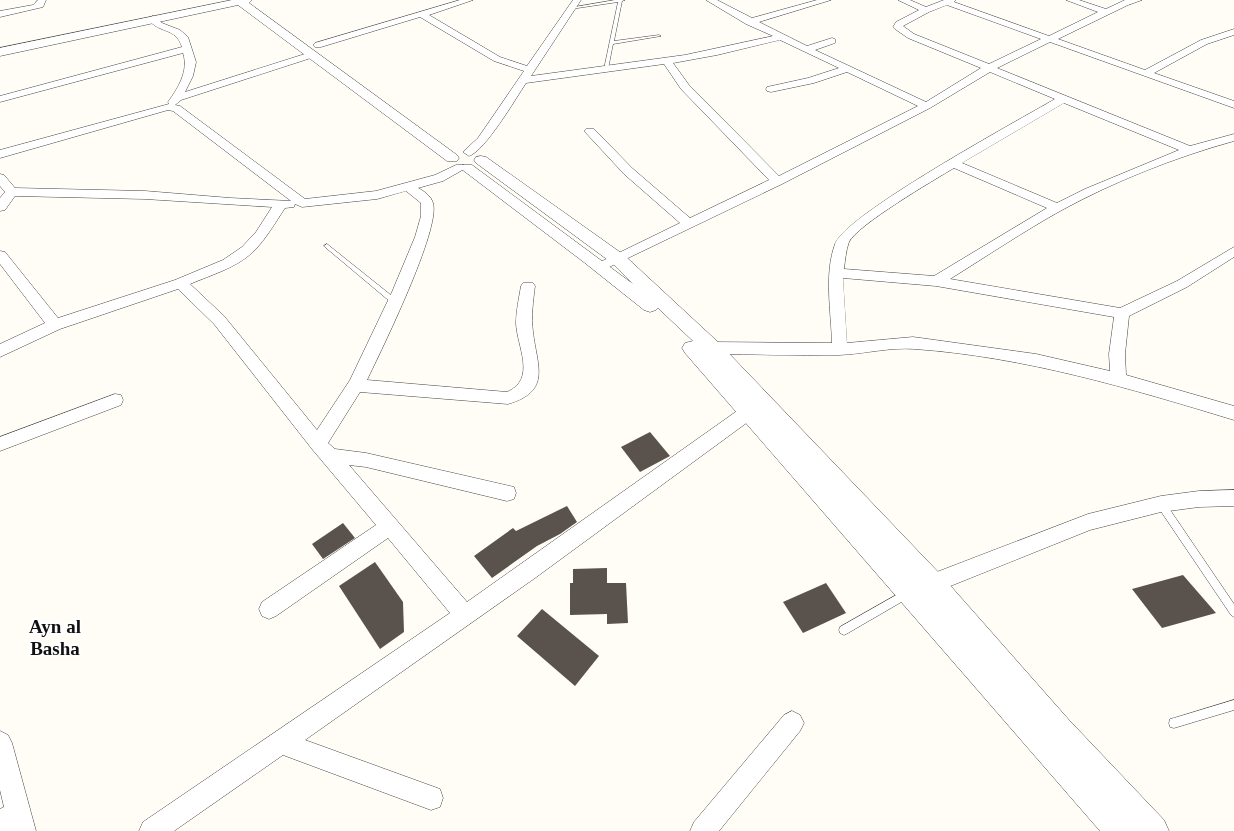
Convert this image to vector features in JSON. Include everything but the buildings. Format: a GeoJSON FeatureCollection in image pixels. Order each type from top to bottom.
{"type":"FeatureCollection","features":[{"type":"Feature","properties":{"kind":"street"},"geometry":{"type":"LineString","coordinates":[[0,14],[36,7],[40,5],[42,0]]}},
{"type":"Feature","properties":{"kind":"street"},"geometry":{"type":"LineString","coordinates":[[0,52],[239,0]]}},
{"type":"Feature","properties":{"kind":"street"},"geometry":{"type":"LineString","coordinates":[[0,49],[239,0],[445,137]]}},
{"type":"Feature","properties":{"kind":"street"},"geometry":{"type":"LineString","coordinates":[[256,0],[315,50],[466,156],[605,259],[712,348],[932,583],[1059,730],[1153,831]]}},
{"type":"Feature","properties":{"kind":"street"},"geometry":{"type":"LineString","coordinates":[[177,98],[421,14],[469,0]]}},
{"type":"Feature","properties":{"kind":"street"},"geometry":{"type":"LineString","coordinates":[[710,0],[750,22],[846,69],[921,103]]}},
{"type":"Feature","properties":{"kind":"street"},"geometry":{"type":"LineString","coordinates":[[750,22],[827,0]]}},
{"type":"Feature","properties":{"kind":"street"},"geometry":{"type":"LineString","coordinates":[[902,0],[926,10]]}},
{"type":"Feature","properties":{"kind":"street"},"geometry":{"type":"LineString","coordinates":[[1070,0],[1102,10],[1138,0]]}},
{"type":"Feature","properties":{"kind":"street"},"geometry":{"type":"LineString","coordinates":[[605,259],[774,178],[921,103],[986,67],[1048,38],[1121,0]]}},
{"type":"Feature","properties":{"kind":"street"},"geometry":{"type":"LineString","coordinates":[[1189,150],[900,30],[899,24],[926,10],[949,1],[1234,105]]}},
{"type":"Feature","properties":{"kind":"street"},"geometry":{"type":"LineString","coordinates":[[11,192],[145,195],[281,204],[378,195],[438,178],[466,156],[523,80],[574,4]]}},
{"type":"Feature","properties":{"kind":"street"},"geometry":{"type":"LineString","coordinates":[[421,14],[497,58],[530,70]]}},
{"type":"Feature","properties":{"kind":"street"},"geometry":{"type":"LineString","coordinates":[[153,19],[159,25],[181,34],[191,62],[188,76],[177,98],[168,107]]}},
{"type":"Feature","properties":{"kind":"street"},"geometry":{"type":"LineString","coordinates":[[1146,73],[1197,45],[1221,35],[1234,32]]}},
{"type":"Feature","properties":{"kind":"street"},"geometry":{"type":"LineString","coordinates":[[523,80],[667,61],[743,48],[781,37]]}},
{"type":"Feature","properties":{"kind":"street"},"geometry":{"type":"LineString","coordinates":[[807,49],[832,41]]}},
{"type":"Feature","properties":{"kind":"street"},"geometry":{"type":"LineString","coordinates":[[0,99],[187,49]]}},
{"type":"Feature","properties":{"kind":"street"},"geometry":{"type":"LineString","coordinates":[[667,61],[685,87],[774,178]]}},
{"type":"Feature","properties":{"kind":"street"},"geometry":{"type":"LineString","coordinates":[[771,88],[810,81],[846,69]]}},
{"type":"Feature","properties":{"kind":"street"},"geometry":{"type":"LineString","coordinates":[[840,349],[836,274],[842,243],[852,229],[953,163],[1064,98]]}},
{"type":"Feature","properties":{"kind":"street"},"geometry":{"type":"LineString","coordinates":[[0,154],[168,107],[176,108],[302,202]]}},
{"type":"Feature","properties":{"kind":"street"},"geometry":{"type":"LineString","coordinates":[[590,131],[628,171],[685,220]]}},
{"type":"Feature","properties":{"kind":"street"},"geometry":{"type":"LineString","coordinates":[[936,281],[1057,208],[1089,192],[1189,150],[1234,138]]}},
{"type":"Feature","properties":{"kind":"street"},"geometry":{"type":"LineString","coordinates":[[953,163],[1057,208]]}},
{"type":"Feature","properties":{"kind":"street"},"geometry":{"type":"LineString","coordinates":[[0,178],[11,192]]}},
{"type":"Feature","properties":{"kind":"street"},"geometry":{"type":"LineString","coordinates":[[324,450],[395,302],[420,242],[428,214],[427,203],[413,185]]}},
{"type":"Feature","properties":{"kind":"street"},"geometry":{"type":"LineString","coordinates":[[0,208],[11,192]]}},
{"type":"Feature","properties":{"kind":"street"},"geometry":{"type":"LineString","coordinates":[[0,351],[55,325],[180,283],[228,263],[247,250],[261,236],[281,204]]}},
{"type":"Feature","properties":{"kind":"street"},"geometry":{"type":"LineString","coordinates":[[836,274],[936,281],[1122,314],[1182,284],[1234,251]]}},
{"type":"Feature","properties":{"kind":"street"},"geometry":{"type":"LineString","coordinates":[[0,255],[55,325]]}},
{"type":"Feature","properties":{"kind":"street"},"geometry":{"type":"LineString","coordinates":[[605,259],[694,349],[750,411],[1121,831]]}},
{"type":"Feature","properties":{"kind":"street"},"geometry":{"type":"LineString","coordinates":[[180,283],[219,320],[324,450],[464,614]]}},
{"type":"Feature","properties":{"kind":"street"},"geometry":{"type":"LineString","coordinates":[[355,385],[508,398],[517,395],[526,389],[532,378],[531,358],[524,324],[528,286]]}},
{"type":"Feature","properties":{"kind":"street"},"geometry":{"type":"LineString","coordinates":[[1118,379],[1117,354],[1122,314]]}},
{"type":"Feature","properties":{"kind":"street"},"geometry":{"type":"LineString","coordinates":[[712,348],[840,349],[901,344],[935,345],[1036,360],[1118,379],[1234,413]]}},
{"type":"Feature","properties":{"kind":"street"},"geometry":{"type":"LineString","coordinates":[[0,444],[115,400]]}},
{"type":"Feature","properties":{"kind":"street"},"geometry":{"type":"LineString","coordinates":[[152,831],[282,743],[464,614],[625,503],[750,411]]}},
{"type":"Feature","properties":{"kind":"street"},"geometry":{"type":"LineString","coordinates":[[324,450],[507,493]]}},
{"type":"Feature","properties":{"kind":"street"},"geometry":{"type":"LineString","coordinates":[[909,592],[1088,522],[1162,504],[1199,499],[1234,498]]}},
{"type":"Feature","properties":{"kind":"street"},"geometry":{"type":"LineString","coordinates":[[269,610],[390,526]]}},
{"type":"Feature","properties":{"kind":"street"},"geometry":{"type":"LineString","coordinates":[[711,828],[792,723]]}},
{"type":"Feature","properties":{"kind":"street"},"geometry":{"type":"LineString","coordinates":[[0,743],[14,822]]}},
{"type":"Feature","properties":{"kind":"street"},"geometry":{"type":"LineString","coordinates":[[282,743],[431,798]]}},
{"type":"Feature","properties":{"kind":"lane"},"geometry":{"type":"LineString","coordinates":[[574,4],[621,1],[606,69]]}},
{"type":"Feature","properties":{"kind":"lane"},"geometry":{"type":"LineString","coordinates":[[612,43],[659,36]]}},
{"type":"Feature","properties":{"kind":"lane"},"geometry":{"type":"LineString","coordinates":[[327,246],[395,302]]}},
{"type":"Feature","properties":{"kind":"lane"},"geometry":{"type":"LineString","coordinates":[[1162,504],[1234,612]]}},
{"type":"Feature","properties":{"kind":"lane"},"geometry":{"type":"LineString","coordinates":[[844,630],[909,592]]}},
{"type":"Feature","properties":{"kind":"lane"},"geometry":{"type":"LineString","coordinates":[[1174,723],[1234,705]]}},
{"type":"Feature","properties":{"kind":"district","name":"Ayn al Basha"},"geometry":{"type":"Point","coordinates":[55,637]}}]}
